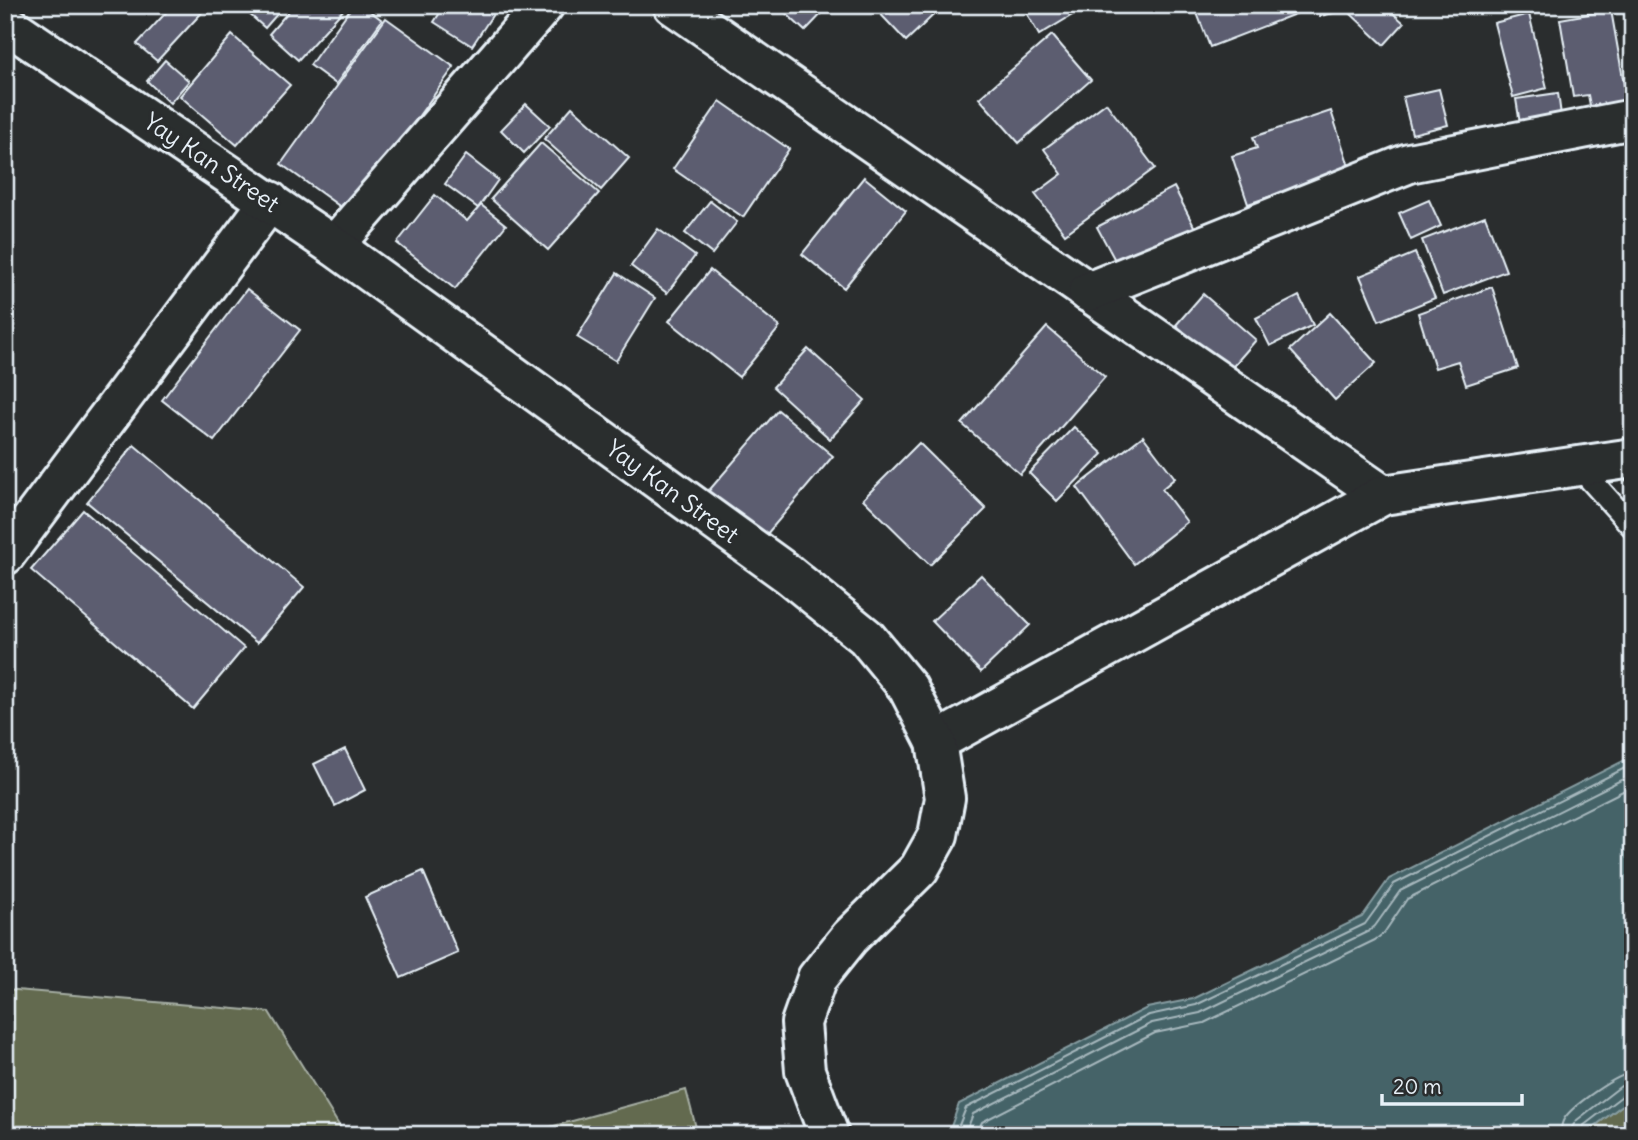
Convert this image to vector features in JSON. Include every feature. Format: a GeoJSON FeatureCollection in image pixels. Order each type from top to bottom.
{"type":"FeatureCollection","features":[{"type":"Feature","properties":{"kind":"street"},"geometry":{"type":"LineString","coordinates":[[334,246],[544,5]]}},
{"type":"Feature","properties":{"kind":"street"},"geometry":{"type":"LineString","coordinates":[[673,5],[1383,495]]}},
{"type":"Feature","properties":{"kind":"street","name":"Yay Kan Street"},"geometry":{"type":"LineString","coordinates":[[5,23],[334,246],[788,574],[866,637],[908,688],[936,743],[945,798],[938,835],[919,869],[850,937],[817,978],[801,1023],[805,1071],[830,1135]]}},
{"type":"Feature","properties":{"kind":"street"},"geometry":{"type":"LineString","coordinates":[[1088,292],[1409,163],[1633,119]]}},
{"type":"Feature","properties":{"kind":"street"},"geometry":{"type":"LineString","coordinates":[[5,555],[270,201]]}},
{"type":"Feature","properties":{"kind":"street"},"geometry":{"type":"LineString","coordinates":[[936,743],[1383,495],[1633,458]]}},
{"type":"Feature","properties":{"kind":"lane"},"geometry":{"type":"LineString","coordinates":[[1578,466],[1633,527]]}},
{"type":"Feature","properties":{"kind":"green space"},"geometry":{"type":"Polygon","coordinates":[[[5,989],[269,1012],[345,1135],[5,1135],[5,989]]]}},
{"type":"Feature","properties":{"kind":"green space"},"geometry":{"type":"Polygon","coordinates":[[[686,1090],[698,1135],[521,1135],[686,1090]]]}},
{"type":"Feature","properties":{"kind":"green space"},"geometry":{"type":"Polygon","coordinates":[[[1633,1097],[1633,1135],[1583,1135],[1633,1097]]]}},
{"type":"Feature","properties":{"kind":"water"},"geometry":{"type":"Polygon","coordinates":[[[1633,756],[1633,1097],[1583,1135],[948,1135],[959,1104],[1147,1008],[1193,999],[1362,917],[1389,879],[1633,756]]]}},
{"type":"Feature","properties":{"kind":"building"},"geometry":{"type":"Polygon","coordinates":[[[173,5],[207,7],[157,61],[137,44],[173,5]]]}},
{"type":"Feature","properties":{"kind":"building"},"geometry":{"type":"Polygon","coordinates":[[[239,5],[285,5],[265,28],[239,5]]]}},
{"type":"Feature","properties":{"kind":"building"},"geometry":{"type":"Polygon","coordinates":[[[294,5],[342,5],[345,8],[298,60],[269,34],[294,5]]]}},
{"type":"Feature","properties":{"kind":"building"},"geometry":{"type":"Polygon","coordinates":[[[353,5],[362,5],[382,20],[336,84],[310,65],[353,5]]]}},
{"type":"Feature","properties":{"kind":"building"},"geometry":{"type":"Polygon","coordinates":[[[445,5],[499,5],[472,46],[434,22],[445,5]]]}},
{"type":"Feature","properties":{"kind":"building"},"geometry":{"type":"Polygon","coordinates":[[[777,5],[830,5],[805,31],[777,5]]]}},
{"type":"Feature","properties":{"kind":"building"},"geometry":{"type":"Polygon","coordinates":[[[872,5],[944,5],[906,41],[872,5]]]}},
{"type":"Feature","properties":{"kind":"building"},"geometry":{"type":"Polygon","coordinates":[[[1022,5],[1075,5],[1079,11],[1039,35],[1022,5]]]}},
{"type":"Feature","properties":{"kind":"building"},"geometry":{"type":"Polygon","coordinates":[[[1194,5],[1295,5],[1298,13],[1210,47],[1194,5]]]}},
{"type":"Feature","properties":{"kind":"building"},"geometry":{"type":"Polygon","coordinates":[[[1317,5],[1352,5],[1352,9],[1320,16],[1317,5]]]}},
{"type":"Feature","properties":{"kind":"building"},"geometry":{"type":"Polygon","coordinates":[[[1359,5],[1384,5],[1404,23],[1384,45],[1351,14],[1359,5]]]}},
{"type":"Feature","properties":{"kind":"building"},"geometry":{"type":"Polygon","coordinates":[[[1611,10],[1630,118],[1594,125],[1588,95],[1573,97],[1560,19],[1611,10]]]}},
{"type":"Feature","properties":{"kind":"building"},"geometry":{"type":"Polygon","coordinates":[[[1529,14],[1547,88],[1513,97],[1494,23],[1529,14]]]}},
{"type":"Feature","properties":{"kind":"building"},"geometry":{"type":"Polygon","coordinates":[[[386,18],[454,67],[349,213],[281,164],[386,18]]]}},
{"type":"Feature","properties":{"kind":"building"},"geometry":{"type":"Polygon","coordinates":[[[232,35],[290,85],[237,145],[180,96],[232,35]]]}},
{"type":"Feature","properties":{"kind":"building"},"geometry":{"type":"Polygon","coordinates":[[[1052,35],[1091,80],[1019,143],[979,98],[1052,35]]]}},
{"type":"Feature","properties":{"kind":"building"},"geometry":{"type":"Polygon","coordinates":[[[165,60],[189,81],[170,103],[147,81],[165,60]]]}},
{"type":"Feature","properties":{"kind":"building"},"geometry":{"type":"Polygon","coordinates":[[[1439,89],[1448,125],[1412,134],[1403,97],[1439,89]]]}},
{"type":"Feature","properties":{"kind":"building"},"geometry":{"type":"Polygon","coordinates":[[[1558,93],[1563,130],[1522,136],[1516,99],[1558,93]]]}},
{"type":"Feature","properties":{"kind":"building"},"geometry":{"type":"Polygon","coordinates":[[[720,101],[789,149],[743,217],[673,169],[720,101]]]}},
{"type":"Feature","properties":{"kind":"building"},"geometry":{"type":"Polygon","coordinates":[[[1106,103],[1155,168],[1065,234],[1035,194],[1062,174],[1044,149],[1106,103]]]}},
{"type":"Feature","properties":{"kind":"building"},"geometry":{"type":"Polygon","coordinates":[[[526,104],[550,126],[524,153],[501,130],[526,104]]]}},
{"type":"Feature","properties":{"kind":"building"},"geometry":{"type":"Polygon","coordinates":[[[572,107],[629,158],[601,190],[544,139],[572,107]]]}},
{"type":"Feature","properties":{"kind":"building"},"geometry":{"type":"Polygon","coordinates":[[[1331,111],[1350,169],[1248,204],[1232,156],[1257,148],[1253,137],[1331,111]]]}},
{"type":"Feature","properties":{"kind":"building"},"geometry":{"type":"Polygon","coordinates":[[[541,143],[599,193],[548,250],[491,199],[541,143]]]}},
{"type":"Feature","properties":{"kind":"building"},"geometry":{"type":"Polygon","coordinates":[[[466,155],[498,180],[478,208],[445,184],[466,155]]]}},
{"type":"Feature","properties":{"kind":"building"},"geometry":{"type":"Polygon","coordinates":[[[864,177],[906,211],[844,288],[802,254],[864,177]]]}},
{"type":"Feature","properties":{"kind":"building"},"geometry":{"type":"Polygon","coordinates":[[[1174,187],[1199,236],[1123,275],[1097,227],[1174,187]]]}},
{"type":"Feature","properties":{"kind":"building"},"geometry":{"type":"Polygon","coordinates":[[[435,195],[467,221],[481,205],[506,225],[455,289],[397,243],[435,195]]]}},
{"type":"Feature","properties":{"kind":"building"},"geometry":{"type":"Polygon","coordinates":[[[1429,200],[1441,226],[1411,240],[1399,213],[1429,200]]]}},
{"type":"Feature","properties":{"kind":"building"},"geometry":{"type":"Polygon","coordinates":[[[710,201],[737,222],[712,254],[685,233],[710,201]]]}},
{"type":"Feature","properties":{"kind":"building"},"geometry":{"type":"Polygon","coordinates":[[[1485,216],[1506,271],[1443,295],[1422,240],[1485,216]]]}},
{"type":"Feature","properties":{"kind":"building"},"geometry":{"type":"Polygon","coordinates":[[[658,229],[695,256],[667,293],[631,266],[658,229]]]}},
{"type":"Feature","properties":{"kind":"building"},"geometry":{"type":"Polygon","coordinates":[[[1415,253],[1435,298],[1379,321],[1360,276],[1415,253]]]}},
{"type":"Feature","properties":{"kind":"building"},"geometry":{"type":"Polygon","coordinates":[[[710,270],[780,327],[739,377],[669,321],[710,270]]]}},
{"type":"Feature","properties":{"kind":"building"},"geometry":{"type":"Polygon","coordinates":[[[617,273],[655,298],[616,361],[577,337],[617,273]]]}},
{"type":"Feature","properties":{"kind":"building"},"geometry":{"type":"Polygon","coordinates":[[[1492,287],[1518,368],[1466,385],[1458,361],[1435,368],[1418,313],[1492,287]]]}},
{"type":"Feature","properties":{"kind":"building"},"geometry":{"type":"Polygon","coordinates":[[[247,289],[300,330],[214,441],[162,400],[247,289]]]}},
{"type":"Feature","properties":{"kind":"building"},"geometry":{"type":"Polygon","coordinates":[[[1203,294],[1256,340],[1229,371],[1176,325],[1203,294]]]}},
{"type":"Feature","properties":{"kind":"building"},"geometry":{"type":"Polygon","coordinates":[[[1299,296],[1313,325],[1270,346],[1256,318],[1299,296]]]}},
{"type":"Feature","properties":{"kind":"building"},"geometry":{"type":"Polygon","coordinates":[[[1330,313],[1376,363],[1335,400],[1290,350],[1330,313]]]}},
{"type":"Feature","properties":{"kind":"building"},"geometry":{"type":"Polygon","coordinates":[[[1047,327],[1105,377],[1020,474],[962,424],[1047,327]]]}},
{"type":"Feature","properties":{"kind":"building"},"geometry":{"type":"Polygon","coordinates":[[[808,349],[865,400],[830,439],[773,387],[808,349]]]}},
{"type":"Feature","properties":{"kind":"building"},"geometry":{"type":"Polygon","coordinates":[[[778,410],[833,456],[761,541],[706,494],[778,410]]]}},
{"type":"Feature","properties":{"kind":"building"},"geometry":{"type":"Polygon","coordinates":[[[1074,427],[1103,454],[1057,501],[1029,473],[1074,427]]]}},
{"type":"Feature","properties":{"kind":"building"},"geometry":{"type":"Polygon","coordinates":[[[1143,436],[1175,478],[1162,489],[1187,522],[1134,564],[1077,487],[1143,436]]]}},
{"type":"Feature","properties":{"kind":"building"},"geometry":{"type":"Polygon","coordinates":[[[919,443],[986,509],[930,565],[863,499],[919,443]]]}},
{"type":"Feature","properties":{"kind":"building"},"geometry":{"type":"Polygon","coordinates":[[[134,445],[304,587],[257,643],[87,502],[134,445]]]}},
{"type":"Feature","properties":{"kind":"building"},"geometry":{"type":"Polygon","coordinates":[[[83,510],[244,648],[193,709],[31,570],[83,510]]]}},
{"type":"Feature","properties":{"kind":"building"},"geometry":{"type":"Polygon","coordinates":[[[981,575],[1030,625],[981,672],[932,621],[981,575]]]}},
{"type":"Feature","properties":{"kind":"building"},"geometry":{"type":"Polygon","coordinates":[[[345,749],[365,790],[335,806],[314,764],[345,749]]]}},
{"type":"Feature","properties":{"kind":"building"},"geometry":{"type":"Polygon","coordinates":[[[423,871],[458,953],[401,978],[365,897],[423,871]]]}}]}
